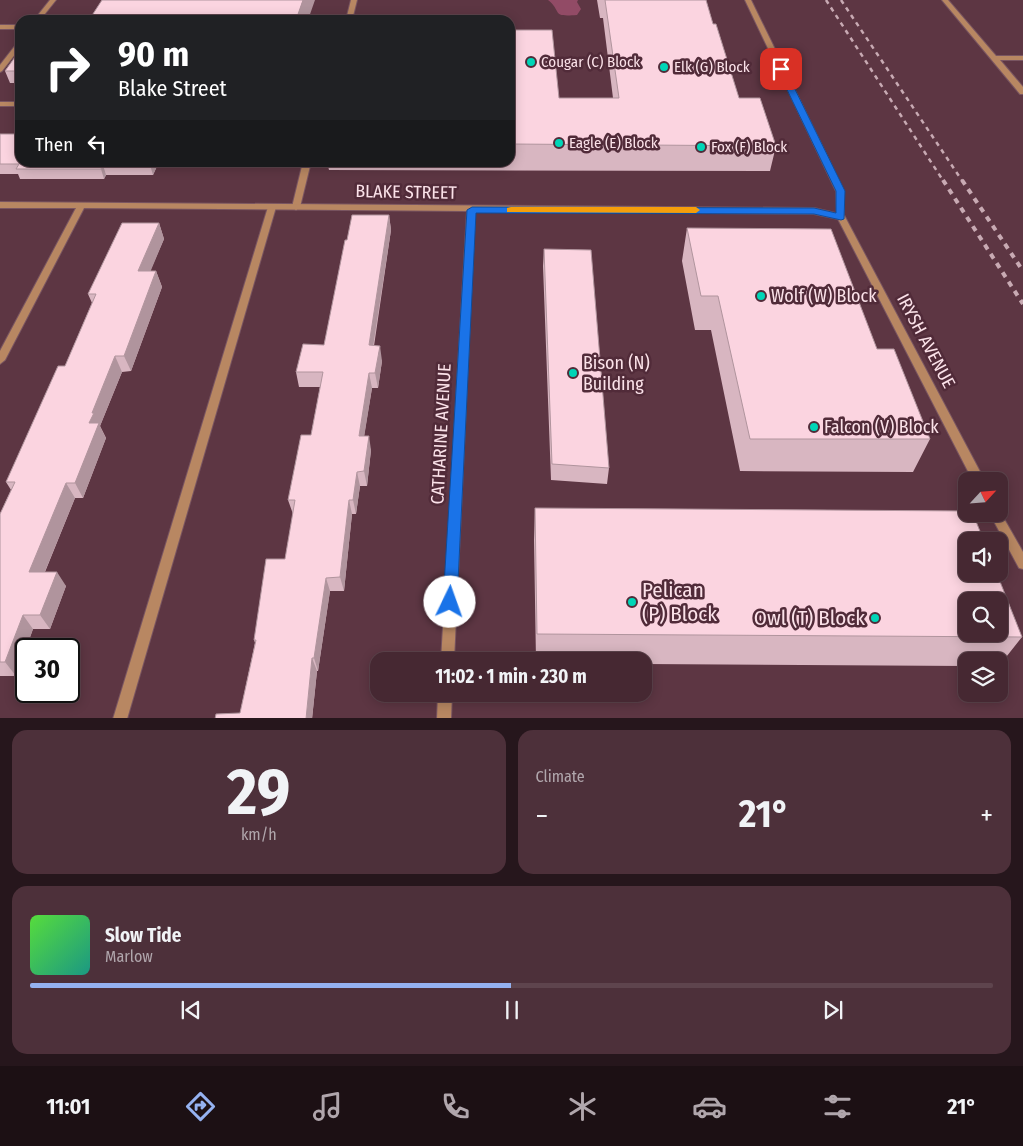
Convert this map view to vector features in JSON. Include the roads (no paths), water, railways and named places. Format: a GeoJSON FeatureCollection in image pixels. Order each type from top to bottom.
{"type":"FeatureCollection","features":[{"type":"Feature","properties":{"kind":"street"},"geometry":{"type":"LineString","coordinates":[[41,15],[53,0]]}},
{"type":"Feature","properties":{"kind":"street"},"geometry":{"type":"LineString","coordinates":[[350,15],[354,0]]}},
{"type":"Feature","properties":{"kind":"street"},"geometry":{"type":"LineString","coordinates":[[748,0],[840,191],[841,217]]}},
{"type":"Feature","properties":{"kind":"street"},"geometry":{"type":"LineString","coordinates":[[946,0],[1023,92]]}},
{"type":"Feature","properties":{"kind":"street"},"geometry":{"type":"LineString","coordinates":[[0,27],[15,27]]}},
{"type":"Feature","properties":{"kind":"street"},"geometry":{"type":"LineString","coordinates":[[0,70],[15,50]]}},
{"type":"Feature","properties":{"kind":"street"},"geometry":{"type":"LineString","coordinates":[[994,58],[1023,58]]}},
{"type":"Feature","properties":{"kind":"street"},"geometry":{"type":"LineString","coordinates":[[0,104],[15,104]]}},
{"type":"Feature","properties":{"kind":"street"},"geometry":{"type":"LineString","coordinates":[[296,207],[306,167]]}},
{"type":"Feature","properties":{"kind":"street","name":"BLAKE STREET"},"geometry":{"type":"LineString","coordinates":[[0,205],[472,210],[814,211],[841,217]]}},
{"type":"Feature","properties":{"kind":"street"},"geometry":{"type":"LineString","coordinates":[[0,360],[81,206]]}},
{"type":"Feature","properties":{"kind":"street"},"geometry":{"type":"LineString","coordinates":[[120,718],[272,207]]}},
{"type":"Feature","properties":{"kind":"street","name":"CATHARINE AVENUE"},"geometry":{"type":"LineString","coordinates":[[447,652],[472,210]]}},
{"type":"Feature","properties":{"kind":"street","name":"IRYSH AVENUE"},"geometry":{"type":"LineString","coordinates":[[841,217],[974,472]]}},
{"type":"Feature","properties":{"kind":"street"},"geometry":{"type":"LineString","coordinates":[[1000,522],[1023,564]]}},
{"type":"Feature","properties":{"kind":"street"},"geometry":{"type":"LineString","coordinates":[[444,718],[445,702]]}},
{"type":"Feature","properties":{"kind":"railway"},"geometry":{"type":"LineString","coordinates":[[826,0],[944,182]]}},
{"type":"Feature","properties":{"kind":"railway"},"geometry":{"type":"LineString","coordinates":[[841,0],[963,182]]}},
{"type":"Feature","properties":{"kind":"railway"},"geometry":{"type":"LineString","coordinates":[[943,180],[1023,304]]}},
{"type":"Feature","properties":{"kind":"railway"},"geometry":{"type":"LineString","coordinates":[[962,180],[1023,271]]}},
{"type":"Feature","properties":{"kind":"place","name":"Cougar (C) Block"},"geometry":{"type":"Point","coordinates":[531,62]}},
{"type":"Feature","properties":{"kind":"place","name":"Elk (G) Block"},"geometry":{"type":"Point","coordinates":[664,67]}},
{"type":"Feature","properties":{"kind":"place","name":"Eagle (E) Block"},"geometry":{"type":"Point","coordinates":[559,143]}},
{"type":"Feature","properties":{"kind":"place","name":"Fox (F) Block"},"geometry":{"type":"Point","coordinates":[701,147]}},
{"type":"Feature","properties":{"kind":"place","name":"Wolf (W) Block"},"geometry":{"type":"Point","coordinates":[761,296]}},
{"type":"Feature","properties":{"kind":"place","name":"Bison (N) Building"},"geometry":{"type":"Point","coordinates":[573,373]}},
{"type":"Feature","properties":{"kind":"place","name":"Falcon (V) Block"},"geometry":{"type":"Point","coordinates":[814,427]}},
{"type":"Feature","properties":{"kind":"place","name":"Pelican (P) Block"},"geometry":{"type":"Point","coordinates":[632,602]}},
{"type":"Feature","properties":{"kind":"place","name":"Owl (T) Block"},"geometry":{"type":"Point","coordinates":[875,618]}}]}
